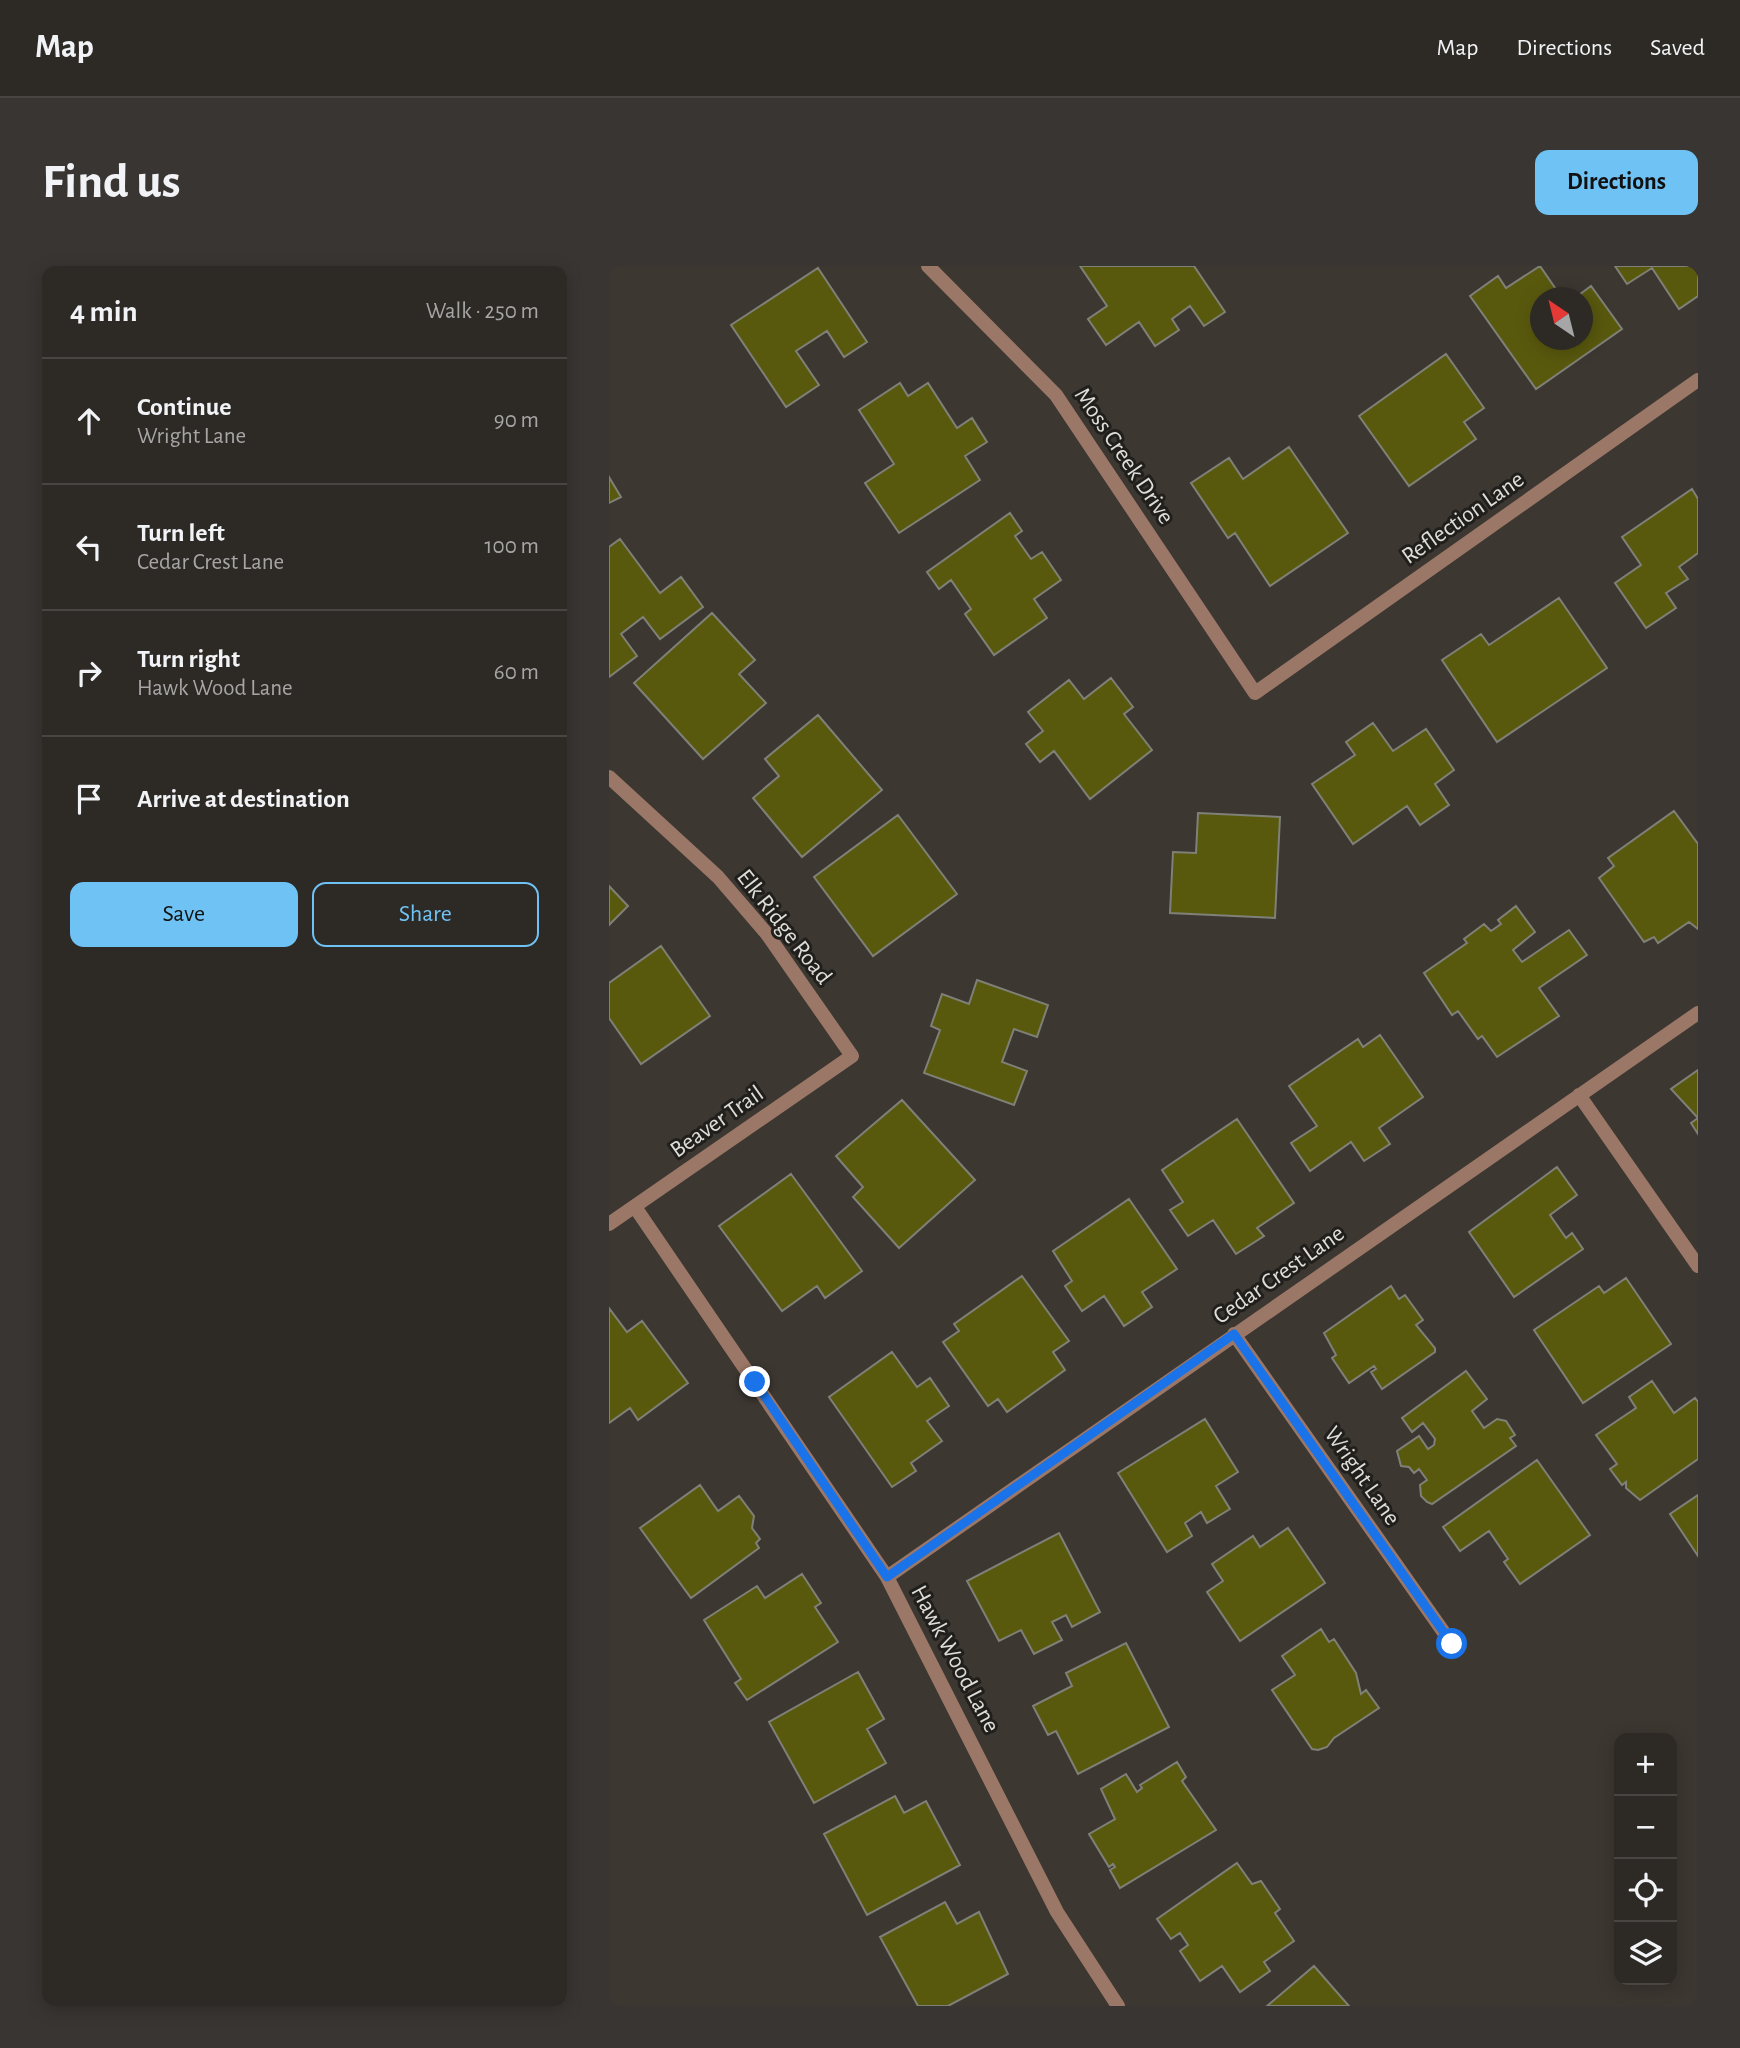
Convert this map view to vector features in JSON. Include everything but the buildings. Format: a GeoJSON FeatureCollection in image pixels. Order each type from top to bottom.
{"type":"FeatureCollection","features":[{"type":"Feature","properties":{"kind":"street","name":"Moss Creek Drive"},"geometry":{"type":"LineString","coordinates":[[928,266],[1056,395],[1255,693]]}},
{"type":"Feature","properties":{"kind":"street","name":"Reflection Lane"},"geometry":{"type":"LineString","coordinates":[[1255,693],[1698,380]]}},
{"type":"Feature","properties":{"kind":"street","name":"Elk Ridge Road"},"geometry":{"type":"LineString","coordinates":[[609,777],[726,887],[767,934],[852,1056]]}},
{"type":"Feature","properties":{"kind":"street","name":"Cedar Crest Lane"},"geometry":{"type":"LineString","coordinates":[[887,1577],[1698,1013]]}},
{"type":"Feature","properties":{"kind":"street","name":"Beaver Trail"},"geometry":{"type":"LineString","coordinates":[[609,1224],[852,1056]]}},
{"type":"Feature","properties":{"kind":"street"},"geometry":{"type":"LineString","coordinates":[[1579,1095],[1698,1266]]}},
{"type":"Feature","properties":{"kind":"street","name":"Hawk Wood Lane"},"geometry":{"type":"LineString","coordinates":[[635,1207],[887,1577],[971,1737],[1057,1912],[1118,2006]]}},
{"type":"Feature","properties":{"kind":"street","name":"Wright Lane"},"geometry":{"type":"LineString","coordinates":[[1234,1334],[1452,1644]]}},
{"type":"Feature","properties":{"kind":"route"},"geometry":{"type":"LineString","coordinates":[[755,1382],[887,1577],[1234,1334],[1452,1644]]}}]}
